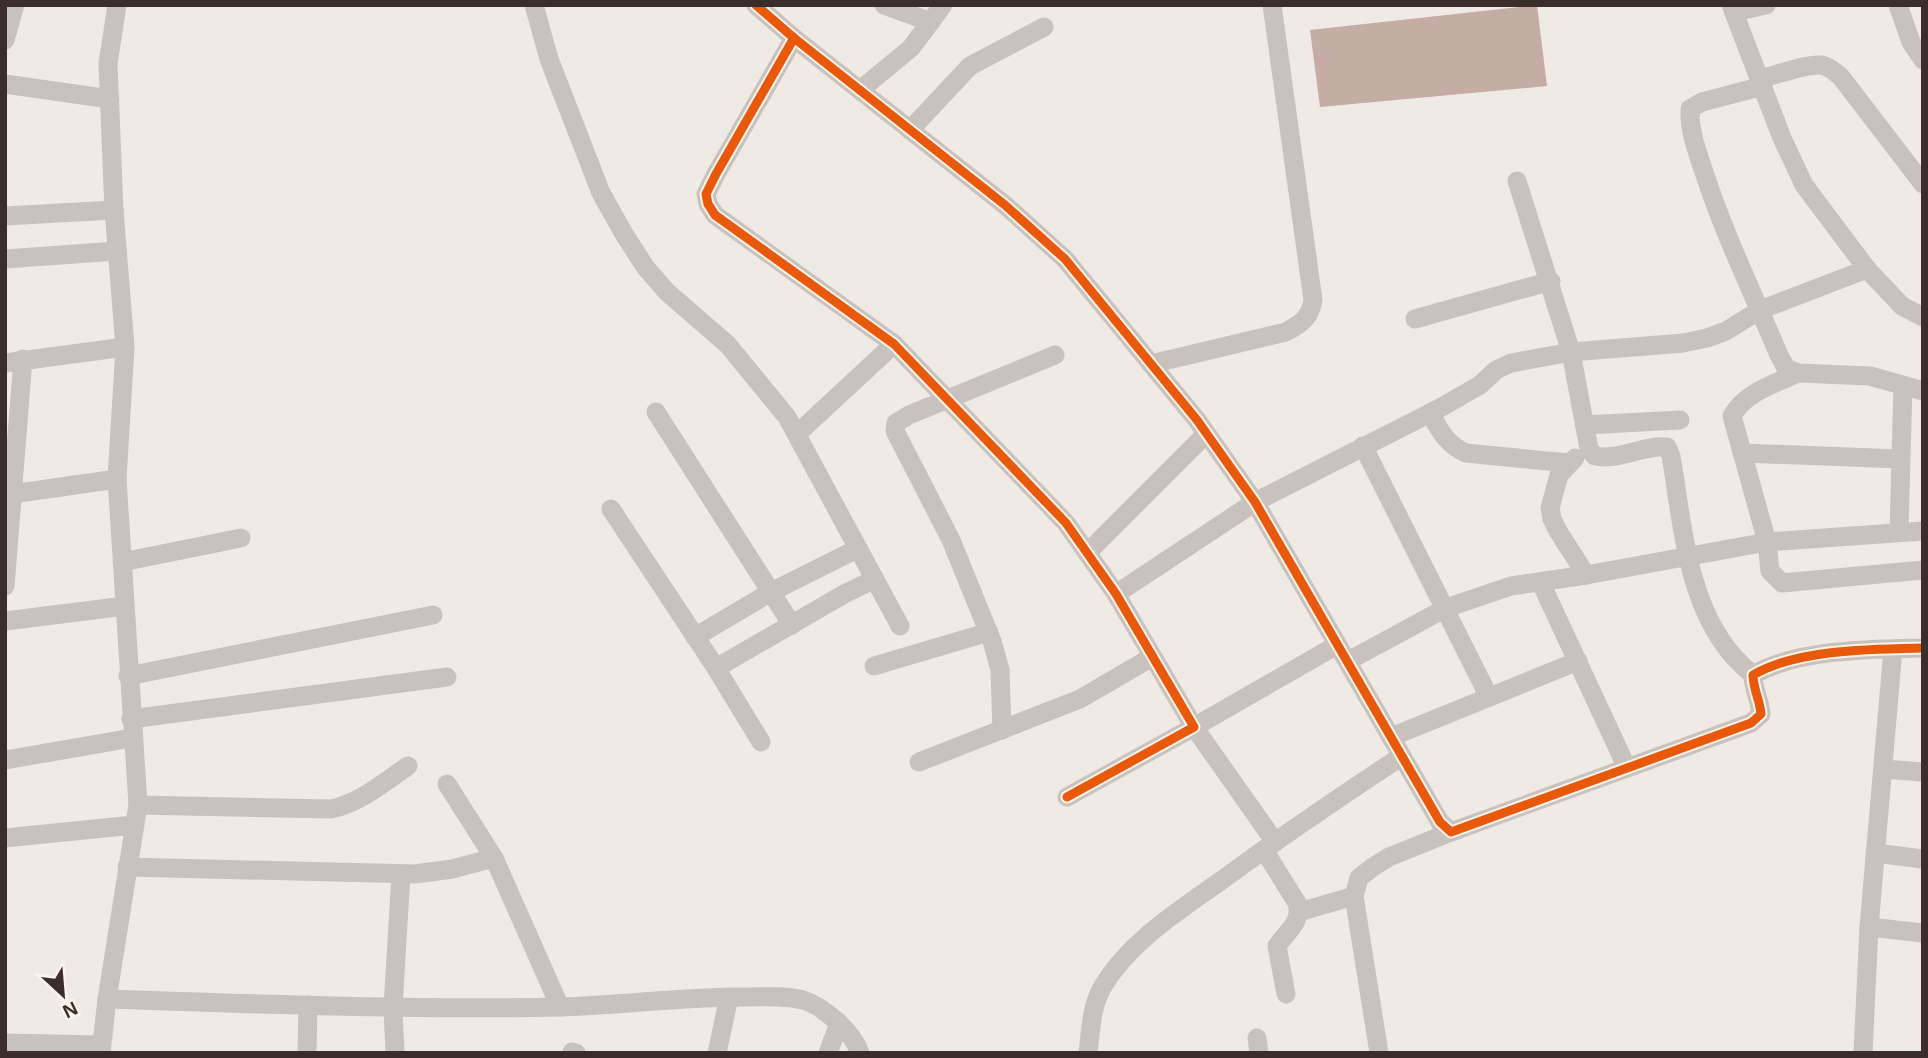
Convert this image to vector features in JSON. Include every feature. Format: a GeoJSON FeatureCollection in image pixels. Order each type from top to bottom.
{"type":"FeatureCollection","features":[{"type":"Feature","properties":{"kind":"street"},"geometry":{"type":"LineString","coordinates":[[5,40],[15,5]]}},
{"type":"Feature","properties":{"kind":"street"},"geometry":{"type":"LineString","coordinates":[[5,1043],[101,1049],[138,805],[117,478],[125,346],[114,209],[108,64],[117,5]]}},
{"type":"Feature","properties":{"kind":"street"},"geometry":{"type":"LineString","coordinates":[[534,5],[550,59],[601,193],[624,234],[646,268],[667,292],[728,345],[780,408],[797,434],[900,626]]}},
{"type":"Feature","properties":{"kind":"street"},"geometry":{"type":"LineString","coordinates":[[756,5],[1037,231],[1065,259],[1206,434],[1255,502],[1440,822],[1451,832]]}},
{"type":"Feature","properties":{"kind":"street"},"geometry":{"type":"LineString","coordinates":[[884,5],[931,22]]}},
{"type":"Feature","properties":{"kind":"street"},"geometry":{"type":"LineString","coordinates":[[860,90],[911,48],[943,5]]}},
{"type":"Feature","properties":{"kind":"street"},"geometry":{"type":"LineString","coordinates":[[1151,364],[1286,332],[1303,323],[1311,312],[1313,300],[1272,5]]}},
{"type":"Feature","properties":{"kind":"street"},"geometry":{"type":"LineString","coordinates":[[1766,5],[1732,9],[1782,138],[1804,185],[1867,269],[1902,306],[1923,317]]}},
{"type":"Feature","properties":{"kind":"street"},"geometry":{"type":"LineString","coordinates":[[1898,5],[1911,42],[1923,60]]}},
{"type":"Feature","properties":{"kind":"street"},"geometry":{"type":"LineString","coordinates":[[910,130],[970,66],[1044,27]]}},
{"type":"Feature","properties":{"kind":"street"},"geometry":{"type":"LineString","coordinates":[[794,38],[706,194],[708,204],[715,215],[894,344],[1066,523],[1116,594],[1194,727],[1269,846],[1297,903],[1299,912],[1296,922],[1277,946],[1286,994]]}},
{"type":"Feature","properties":{"kind":"street"},"geometry":{"type":"LineString","coordinates":[[1923,184],[1841,76],[1822,65],[1811,66],[1702,102],[1690,109],[1691,134],[1712,199],[1786,368],[1798,373],[1870,376],[1923,391]]}},
{"type":"Feature","properties":{"kind":"street"},"geometry":{"type":"LineString","coordinates":[[5,84],[110,99]]}},
{"type":"Feature","properties":{"kind":"street"},"geometry":{"type":"LineString","coordinates":[[1379,1053],[1354,896],[1359,878],[1389,858],[1451,832],[1751,723],[1761,714],[1752,675],[1737,662],[1715,635],[1706,616],[1688,556],[1671,456],[1667,447],[1655,446],[1605,458],[1595,456],[1589,449],[1571,352],[1517,181]]}},
{"type":"Feature","properties":{"kind":"street"},"geometry":{"type":"LineString","coordinates":[[5,216],[114,209]]}},
{"type":"Feature","properties":{"kind":"street"},"geometry":{"type":"LineString","coordinates":[[5,259],[117,251]]}},
{"type":"Feature","properties":{"kind":"street"},"geometry":{"type":"LineString","coordinates":[[1116,594],[1255,502],[1430,413],[1480,385],[1496,370],[1511,363],[1571,352],[1683,343],[1707,338],[1726,331],[1760,310],[1867,269]]}},
{"type":"Feature","properties":{"kind":"street"},"geometry":{"type":"LineString","coordinates":[[1415,319],[1550,281]]}},
{"type":"Feature","properties":{"kind":"street"},"geometry":{"type":"LineString","coordinates":[[797,434],[894,344]]}},
{"type":"Feature","properties":{"kind":"street"},"geometry":{"type":"LineString","coordinates":[[5,586],[14,361],[125,346]]}},
{"type":"Feature","properties":{"kind":"street"},"geometry":{"type":"LineString","coordinates":[[1002,730],[1000,670],[989,632],[951,540],[895,431],[896,423],[909,415],[1055,355]]}},
{"type":"Feature","properties":{"kind":"street"},"geometry":{"type":"LineString","coordinates":[[1798,373],[1752,395],[1737,406],[1732,416],[1767,542],[1770,571],[1782,583],[1923,570]]}},
{"type":"Feature","properties":{"kind":"street"},"geometry":{"type":"LineString","coordinates":[[1899,531],[1903,385]]}},
{"type":"Feature","properties":{"kind":"street"},"geometry":{"type":"LineString","coordinates":[[656,412],[792,625]]}},
{"type":"Feature","properties":{"kind":"street"},"geometry":{"type":"LineString","coordinates":[[1430,413],[1447,441],[1455,449],[1466,453],[1568,463]]}},
{"type":"Feature","properties":{"kind":"street"},"geometry":{"type":"LineString","coordinates":[[1584,425],[1680,420]]}},
{"type":"Feature","properties":{"kind":"street"},"geometry":{"type":"LineString","coordinates":[[1087,553],[1206,434]]}},
{"type":"Feature","properties":{"kind":"street"},"geometry":{"type":"LineString","coordinates":[[1363,446],[1447,608],[1489,697]]}},
{"type":"Feature","properties":{"kind":"street"},"geometry":{"type":"LineString","coordinates":[[1586,575],[1558,531],[1550,509],[1559,475],[1568,463],[1589,449]]}},
{"type":"Feature","properties":{"kind":"street"},"geometry":{"type":"LineString","coordinates":[[1742,453],[1900,459]]}},
{"type":"Feature","properties":{"kind":"street"},"geometry":{"type":"LineString","coordinates":[[9,494],[117,478]]}},
{"type":"Feature","properties":{"kind":"street"},"geometry":{"type":"LineString","coordinates":[[611,509],[716,668],[761,742]]}},
{"type":"Feature","properties":{"kind":"street"},"geometry":{"type":"LineString","coordinates":[[1067,797],[1194,727],[1343,653],[1495,590],[1767,542],[1923,531]]}},
{"type":"Feature","properties":{"kind":"street"},"geometry":{"type":"LineString","coordinates":[[122,562],[242,538]]}},
{"type":"Feature","properties":{"kind":"street"},"geometry":{"type":"LineString","coordinates":[[695,637],[771,592],[857,549]]}},
{"type":"Feature","properties":{"kind":"street"},"geometry":{"type":"LineString","coordinates":[[716,668],[873,580]]}},
{"type":"Feature","properties":{"kind":"street"},"geometry":{"type":"LineString","coordinates":[[1541,583],[1628,768]]}},
{"type":"Feature","properties":{"kind":"street"},"geometry":{"type":"LineString","coordinates":[[5,621],[125,606]]}},
{"type":"Feature","properties":{"kind":"street"},"geometry":{"type":"LineString","coordinates":[[128,676],[433,615]]}},
{"type":"Feature","properties":{"kind":"street"},"geometry":{"type":"LineString","coordinates":[[874,666],[989,632]]}},
{"type":"Feature","properties":{"kind":"street"},"geometry":{"type":"LineString","coordinates":[[1752,675],[1802,657],[1923,648]]}},
{"type":"Feature","properties":{"kind":"street"},"geometry":{"type":"LineString","coordinates":[[1863,1053],[1869,927],[1893,649]]}},
{"type":"Feature","properties":{"kind":"street"},"geometry":{"type":"LineString","coordinates":[[919,762],[1080,699],[1152,657]]}},
{"type":"Feature","properties":{"kind":"street"},"geometry":{"type":"LineString","coordinates":[[1391,737],[1578,661]]}},
{"type":"Feature","properties":{"kind":"street"},"geometry":{"type":"LineString","coordinates":[[5,760],[132,729],[447,677]]}},
{"type":"Feature","properties":{"kind":"street"},"geometry":{"type":"LineString","coordinates":[[1088,1053],[1094,1009],[1102,988],[1117,965],[1144,939],[1269,846],[1402,756]]}},
{"type":"Feature","properties":{"kind":"street"},"geometry":{"type":"LineString","coordinates":[[138,805],[331,809],[345,806],[360,798],[408,766]]}},
{"type":"Feature","properties":{"kind":"street"},"geometry":{"type":"LineString","coordinates":[[1883,769],[1923,772]]}},
{"type":"Feature","properties":{"kind":"street"},"geometry":{"type":"LineString","coordinates":[[447,784],[494,858],[560,1007]]}},
{"type":"Feature","properties":{"kind":"street"},"geometry":{"type":"LineString","coordinates":[[5,838],[134,825]]}},
{"type":"Feature","properties":{"kind":"street"},"geometry":{"type":"LineString","coordinates":[[1875,853],[1923,859]]}},
{"type":"Feature","properties":{"kind":"street"},"geometry":{"type":"LineString","coordinates":[[127,867],[401,874],[452,869],[494,858]]}},
{"type":"Feature","properties":{"kind":"street"},"geometry":{"type":"LineString","coordinates":[[395,1053],[393,1008],[401,874]]}},
{"type":"Feature","properties":{"kind":"street"},"geometry":{"type":"LineString","coordinates":[[1299,912],[1354,896]]}},
{"type":"Feature","properties":{"kind":"street"},"geometry":{"type":"LineString","coordinates":[[1869,927],[1923,933]]}},
{"type":"Feature","properties":{"kind":"street"},"geometry":{"type":"LineString","coordinates":[[107,999],[393,1008],[560,1007],[729,997],[785,997],[805,1001],[822,1009],[839,1023],[860,1053]]}},
{"type":"Feature","properties":{"kind":"street"},"geometry":{"type":"LineString","coordinates":[[717,1053],[729,997]]}},
{"type":"Feature","properties":{"kind":"street"},"geometry":{"type":"LineString","coordinates":[[307,1053],[308,1005]]}},
{"type":"Feature","properties":{"kind":"street"},"geometry":{"type":"LineString","coordinates":[[828,1053],[839,1023]]}},
{"type":"Feature","properties":{"kind":"building"},"geometry":{"type":"Polygon","coordinates":[[[1537,5],[1547,86],[1320,107],[1310,30],[1537,5]]]}},
{"type":"Feature","properties":{"kind":"cycle path"},"geometry":{"type":"LineString","coordinates":[[756,5],[1005,205],[1065,259],[1197,420],[1255,502],[1440,822],[1451,832],[1751,723],[1761,714],[1753,675],[1771,666],[1835,652],[1923,648]]}},
{"type":"Feature","properties":{"kind":"cycle path"},"geometry":{"type":"LineString","coordinates":[[794,38],[716,174],[706,194],[708,204],[715,215],[894,344],[1066,523],[1116,594],[1194,727],[1067,797]]}}]}
